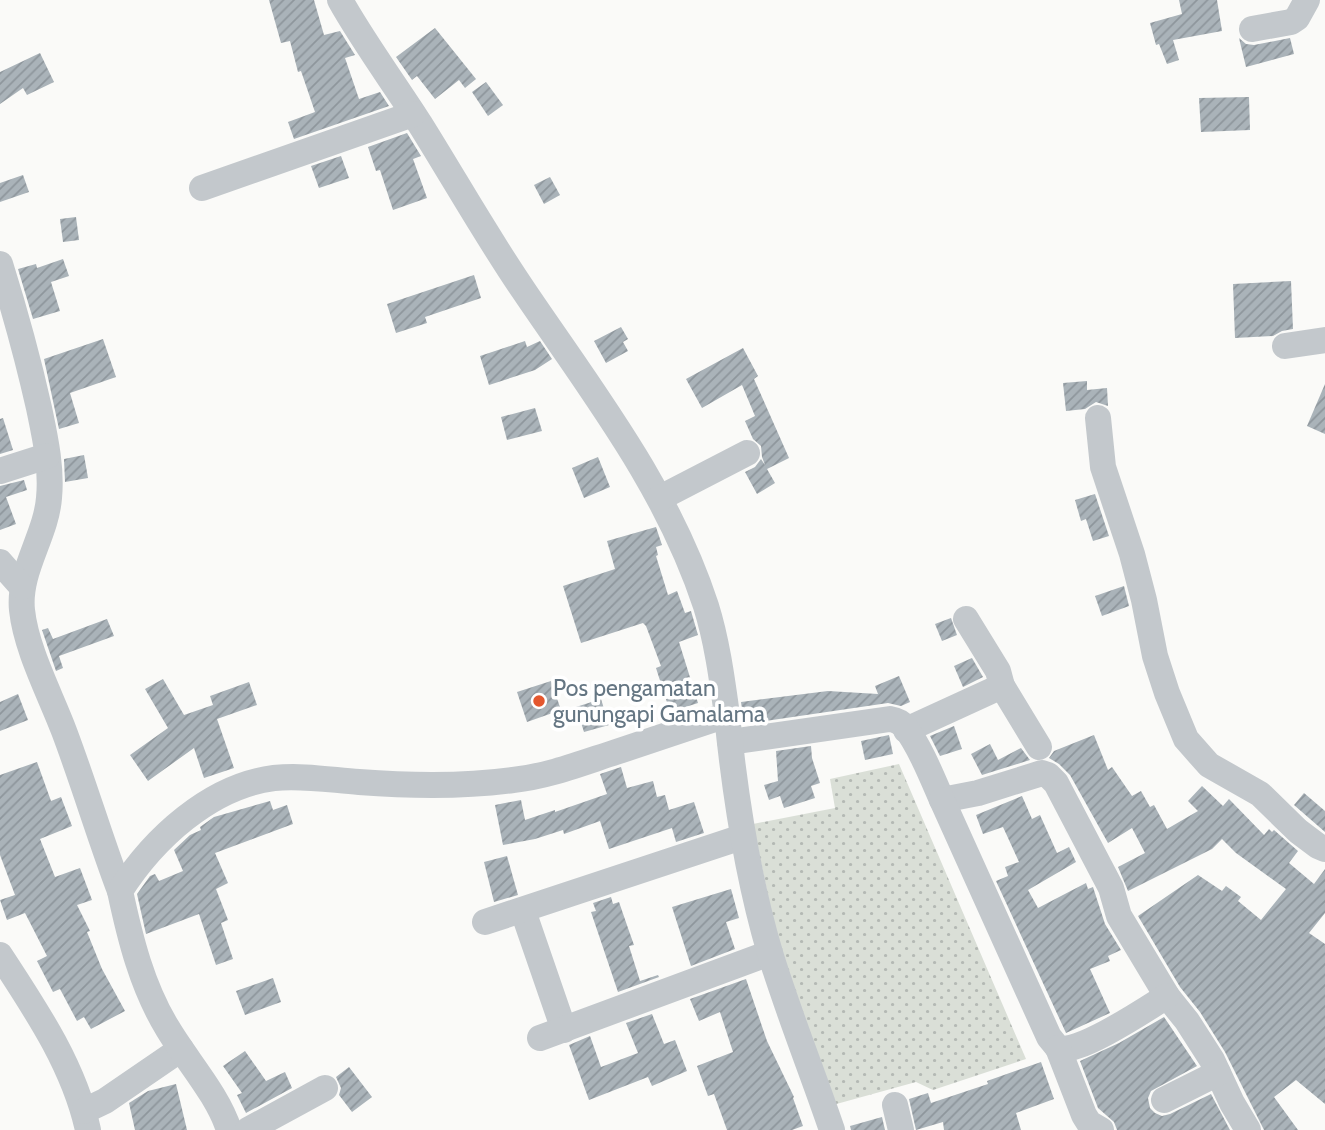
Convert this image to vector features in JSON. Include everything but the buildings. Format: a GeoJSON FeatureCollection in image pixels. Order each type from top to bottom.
{"type":"FeatureCollection","features":[{"type":"Feature","properties":{"kind":"street"},"geometry":{"type":"LineString","coordinates":[[340,0],[491,242],[609,413],[660,498],[694,573],[720,668],[742,837],[770,953],[832,1130]]}},
{"type":"Feature","properties":{"kind":"street"},"geometry":{"type":"LineString","coordinates":[[1252,29],[1291,22],[1297,18],[1307,0]]}},
{"type":"Feature","properties":{"kind":"street"},"geometry":{"type":"LineString","coordinates":[[202,188],[413,114]]}},
{"type":"Feature","properties":{"kind":"street"},"geometry":{"type":"LineString","coordinates":[[0,264],[28,358],[51,483],[40,538],[22,587],[23,615],[34,653],[120,891],[134,954],[165,1025],[212,1095],[229,1130]]}},
{"type":"Feature","properties":{"kind":"street"},"geometry":{"type":"LineString","coordinates":[[1285,346],[1325,340]]}},
{"type":"Feature","properties":{"kind":"street"},"geometry":{"type":"LineString","coordinates":[[1098,418],[1103,467],[1132,554],[1155,656],[1186,739],[1209,765],[1240,780],[1260,794],[1298,831],[1325,849]]}},
{"type":"Feature","properties":{"kind":"street"},"geometry":{"type":"LineString","coordinates":[[660,498],[747,453]]}},
{"type":"Feature","properties":{"kind":"street"},"geometry":{"type":"LineString","coordinates":[[0,471],[47,456]]}},
{"type":"Feature","properties":{"kind":"street"},"geometry":{"type":"LineString","coordinates":[[0,562],[22,587]]}},
{"type":"Feature","properties":{"kind":"street"},"geometry":{"type":"LineString","coordinates":[[966,619],[1039,747]]}},
{"type":"Feature","properties":{"kind":"street"},"geometry":{"type":"LineString","coordinates":[[906,730],[1002,686]]}},
{"type":"Feature","properties":{"kind":"street"},"geometry":{"type":"LineString","coordinates":[[120,891],[132,872],[196,809],[249,785],[272,779],[302,777],[454,785],[516,780],[562,770],[727,715]]}},
{"type":"Feature","properties":{"kind":"street"},"geometry":{"type":"LineString","coordinates":[[730,742],[890,719],[898,721],[906,730],[942,800],[1049,1037],[1058,1048],[1084,1115],[1089,1123],[1101,1130]]}},
{"type":"Feature","properties":{"kind":"street"},"geometry":{"type":"LineString","coordinates":[[942,800],[978,793],[1041,773],[1048,775],[1056,783],[1111,888],[1119,916],[1167,996],[1187,1021],[1248,1130]]}},
{"type":"Feature","properties":{"kind":"street"},"geometry":{"type":"LineString","coordinates":[[485,922],[742,837]]}},
{"type":"Feature","properties":{"kind":"street"},"geometry":{"type":"LineString","coordinates":[[523,911],[552,1034],[770,953]]}},
{"type":"Feature","properties":{"kind":"street"},"geometry":{"type":"LineString","coordinates":[[0,955],[32,1003],[65,1064],[86,1121],[105,1101],[181,1049]]}},
{"type":"Feature","properties":{"kind":"street"},"geometry":{"type":"LineString","coordinates":[[1058,1048],[1069,1050],[1101,1035],[1167,996]]}},
{"type":"Feature","properties":{"kind":"street"},"geometry":{"type":"LineString","coordinates":[[1164,1101],[1218,1073]]}},
{"type":"Feature","properties":{"kind":"street"},"geometry":{"type":"LineString","coordinates":[[248,1130],[325,1088]]}},
{"type":"Feature","properties":{"kind":"shaded area"},"geometry":{"type":"Polygon","coordinates":[[[899,764],[1026,1059],[933,1090],[916,1082],[822,1108],[794,1021],[753,824],[835,808],[830,779],[899,764]]]}},
{"type":"Feature","properties":{"kind":"place","name":"Pos pengamatan gunungapi Gamalama"},"geometry":{"type":"Point","coordinates":[539,701]}}]}
